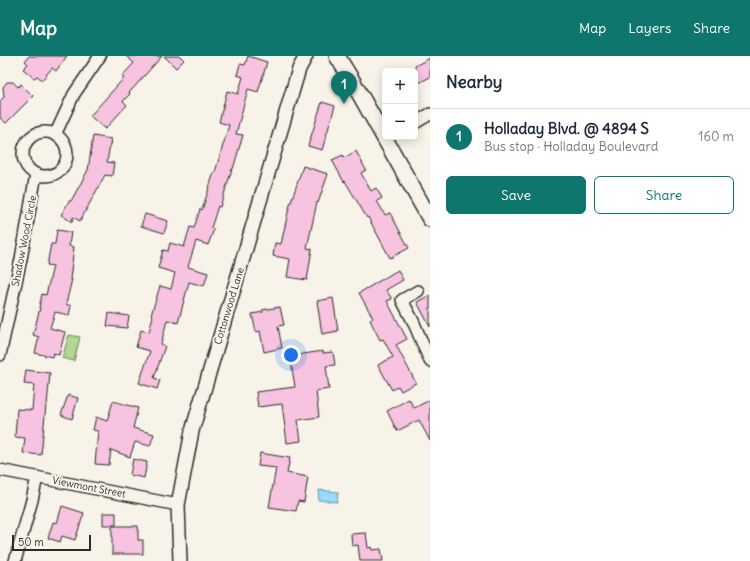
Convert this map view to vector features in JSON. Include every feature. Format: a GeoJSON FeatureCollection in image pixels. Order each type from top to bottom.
{"type":"FeatureCollection","features":[{"type":"Feature","properties":{"kind":"main road"},"geometry":{"type":"LineString","coordinates":[[337,56],[382,130]]}},
{"type":"Feature","properties":{"kind":"main road"},"geometry":{"type":"LineString","coordinates":[[388,140],[430,219]]}},
{"type":"Feature","properties":{"kind":"street"},"geometry":{"type":"LineString","coordinates":[[55,135],[74,94],[100,56]]}},
{"type":"Feature","properties":{"kind":"street","name":"Cottonwood Lane"},"geometry":{"type":"LineString","coordinates":[[180,561],[178,505],[192,431],[299,69],[306,56]]}},
{"type":"Feature","properties":{"kind":"street"},"geometry":{"type":"LineString","coordinates":[[418,121],[430,114]]}},
{"type":"Feature","properties":{"kind":"street"},"geometry":{"type":"LineString","coordinates":[[47,132],[62,140],[66,147],[67,156],[65,164],[60,171],[52,175],[44,176],[36,174],[29,169],[24,161],[23,153],[31,138],[38,134],[47,132]]}},
{"type":"Feature","properties":{"kind":"street","name":"Shadow Wood Circle"},"geometry":{"type":"LineString","coordinates":[[0,355],[21,259],[36,174]]}},
{"type":"Feature","properties":{"kind":"street"},"geometry":{"type":"LineString","coordinates":[[418,291],[402,300],[413,321],[430,361]]}},
{"type":"Feature","properties":{"kind":"street","name":"Viewmont Street"},"geometry":{"type":"LineString","coordinates":[[0,470],[178,505]]}},
{"type":"Feature","properties":{"kind":"street"},"geometry":{"type":"LineString","coordinates":[[15,561],[37,477]]}},
{"type":"Feature","properties":{"kind":"green space"},"geometry":{"type":"Polygon","coordinates":[[[69,335],[80,337],[74,361],[62,358],[69,335]]]}},
{"type":"Feature","properties":{"kind":"water"},"geometry":{"type":"Polygon","coordinates":[[[319,490],[338,492],[337,502],[318,500],[319,490]]]}},
{"type":"Feature","properties":{"kind":"building"},"geometry":{"type":"Polygon","coordinates":[[[29,56],[67,56],[56,71],[52,68],[42,80],[37,76],[34,78],[23,69],[28,64],[25,61],[29,56]]]}},
{"type":"Feature","properties":{"kind":"building"},"geometry":{"type":"Polygon","coordinates":[[[126,56],[162,56],[129,93],[130,94],[123,101],[127,105],[105,129],[90,116],[124,78],[122,76],[134,63],[126,56]]]}},
{"type":"Feature","properties":{"kind":"building"},"geometry":{"type":"Polygon","coordinates":[[[164,56],[180,56],[184,60],[176,68],[164,56]]]}},
{"type":"Feature","properties":{"kind":"building"},"geometry":{"type":"Polygon","coordinates":[[[248,56],[267,62],[258,92],[248,89],[236,134],[243,135],[220,207],[218,206],[211,228],[214,229],[208,245],[196,241],[188,267],[208,273],[204,286],[189,282],[178,323],[167,320],[161,344],[165,346],[154,378],[160,380],[157,389],[139,383],[150,351],[136,347],[141,330],[149,332],[153,316],[151,315],[160,286],[171,289],[175,273],[158,268],[163,250],[168,251],[170,243],[184,247],[190,227],[194,228],[200,209],[202,210],[229,125],[219,122],[227,91],[238,94],[243,77],[237,75],[240,64],[245,65],[248,56]]]}},
{"type":"Feature","properties":{"kind":"building"},"geometry":{"type":"Polygon","coordinates":[[[430,58],[430,77],[418,83],[418,68],[415,68],[415,66],[430,58]]]}},
{"type":"Feature","properties":{"kind":"building"},"geometry":{"type":"Polygon","coordinates":[[[7,82],[13,82],[18,87],[21,84],[33,96],[6,123],[0,118],[0,101],[4,97],[3,87],[7,82]]]}},
{"type":"Feature","properties":{"kind":"building"},"geometry":{"type":"Polygon","coordinates":[[[322,102],[335,106],[322,150],[308,146],[322,102]]]}},
{"type":"Feature","properties":{"kind":"building"},"geometry":{"type":"Polygon","coordinates":[[[93,136],[111,139],[107,162],[114,163],[112,176],[105,175],[80,221],[73,217],[72,222],[61,215],[69,201],[71,201],[88,170],[93,136]]]}},
{"type":"Feature","properties":{"kind":"building"},"geometry":{"type":"Polygon","coordinates":[[[356,151],[366,170],[361,173],[371,191],[376,188],[382,198],[377,201],[385,215],[390,213],[409,248],[390,258],[368,217],[367,218],[345,181],[344,182],[332,160],[343,155],[344,158],[356,151]]]}},
{"type":"Feature","properties":{"kind":"building"},"geometry":{"type":"Polygon","coordinates":[[[303,166],[328,174],[318,203],[317,202],[307,248],[312,249],[307,280],[287,277],[290,259],[273,256],[275,243],[281,244],[289,208],[303,166]]]}},
{"type":"Feature","properties":{"kind":"building"},"geometry":{"type":"Polygon","coordinates":[[[145,214],[168,221],[164,233],[141,226],[145,214]]]}},
{"type":"Feature","properties":{"kind":"building"},"geometry":{"type":"Polygon","coordinates":[[[57,230],[71,232],[69,246],[74,247],[70,279],[72,279],[66,304],[71,306],[69,315],[55,312],[50,328],[65,332],[59,355],[53,353],[52,357],[35,353],[39,337],[33,335],[42,294],[46,295],[53,266],[47,265],[51,244],[55,244],[57,230]]]}},
{"type":"Feature","properties":{"kind":"building"},"geometry":{"type":"Polygon","coordinates":[[[398,270],[403,280],[386,290],[392,299],[387,301],[407,339],[396,345],[416,383],[401,391],[398,386],[392,390],[378,365],[393,357],[383,339],[380,340],[370,320],[373,318],[359,293],[398,270]]]}},
{"type":"Feature","properties":{"kind":"building"},"geometry":{"type":"Polygon","coordinates":[[[430,295],[430,327],[417,302],[430,295]]]}},
{"type":"Feature","properties":{"kind":"building"},"geometry":{"type":"Polygon","coordinates":[[[333,298],[338,331],[322,334],[317,301],[333,298]]]}},
{"type":"Feature","properties":{"kind":"building"},"geometry":{"type":"Polygon","coordinates":[[[280,307],[284,325],[278,326],[282,348],[264,352],[260,331],[256,332],[252,314],[263,312],[262,310],[280,307]]]}},
{"type":"Feature","properties":{"kind":"building"},"geometry":{"type":"Polygon","coordinates":[[[109,313],[129,316],[127,328],[107,326],[109,313]]]}},
{"type":"Feature","properties":{"kind":"building"},"geometry":{"type":"Polygon","coordinates":[[[323,351],[323,353],[333,352],[335,365],[326,366],[329,389],[316,391],[319,417],[298,420],[301,441],[287,443],[282,404],[258,407],[256,392],[295,387],[290,356],[323,351]]]}},
{"type":"Feature","properties":{"kind":"building"},"geometry":{"type":"Polygon","coordinates":[[[26,370],[50,373],[41,455],[23,453],[25,438],[15,437],[17,409],[32,410],[34,385],[24,384],[26,370]]]}},
{"type":"Feature","properties":{"kind":"building"},"geometry":{"type":"Polygon","coordinates":[[[68,395],[78,398],[72,419],[61,415],[68,395]]]}},
{"type":"Feature","properties":{"kind":"building"},"geometry":{"type":"Polygon","coordinates":[[[409,399],[414,408],[430,400],[430,441],[419,420],[397,431],[387,411],[409,399]]]}},
{"type":"Feature","properties":{"kind":"building"},"geometry":{"type":"Polygon","coordinates":[[[113,401],[138,408],[133,428],[154,434],[150,446],[135,442],[130,457],[111,450],[109,465],[95,464],[98,431],[93,430],[96,417],[107,421],[113,401]]]}},
{"type":"Feature","properties":{"kind":"building"},"geometry":{"type":"Polygon","coordinates":[[[260,453],[290,458],[287,473],[308,477],[304,502],[298,501],[296,511],[269,507],[276,468],[258,466],[260,453]]]}},
{"type":"Feature","properties":{"kind":"building"},"geometry":{"type":"Polygon","coordinates":[[[133,459],[147,462],[144,478],[130,475],[133,459]]]}},
{"type":"Feature","properties":{"kind":"building"},"geometry":{"type":"Polygon","coordinates":[[[62,506],[84,513],[75,540],[62,536],[60,542],[48,538],[53,522],[57,523],[62,506]]]}},
{"type":"Feature","properties":{"kind":"building"},"geometry":{"type":"Polygon","coordinates":[[[103,513],[116,513],[116,525],[103,525],[103,513]]]}},
{"type":"Feature","properties":{"kind":"building"},"geometry":{"type":"Polygon","coordinates":[[[112,526],[138,526],[138,540],[143,540],[143,554],[112,554],[112,526]]]}},
{"type":"Feature","properties":{"kind":"building"},"geometry":{"type":"Polygon","coordinates":[[[366,533],[368,548],[371,547],[372,550],[381,549],[383,561],[360,561],[358,545],[352,546],[351,534],[366,533]]]}},
{"type":"Feature","properties":{"kind":"place","name":"Holladay Blvd. @ 4894 S"},"geometry":{"type":"Point","coordinates":[344,104]}}]}
